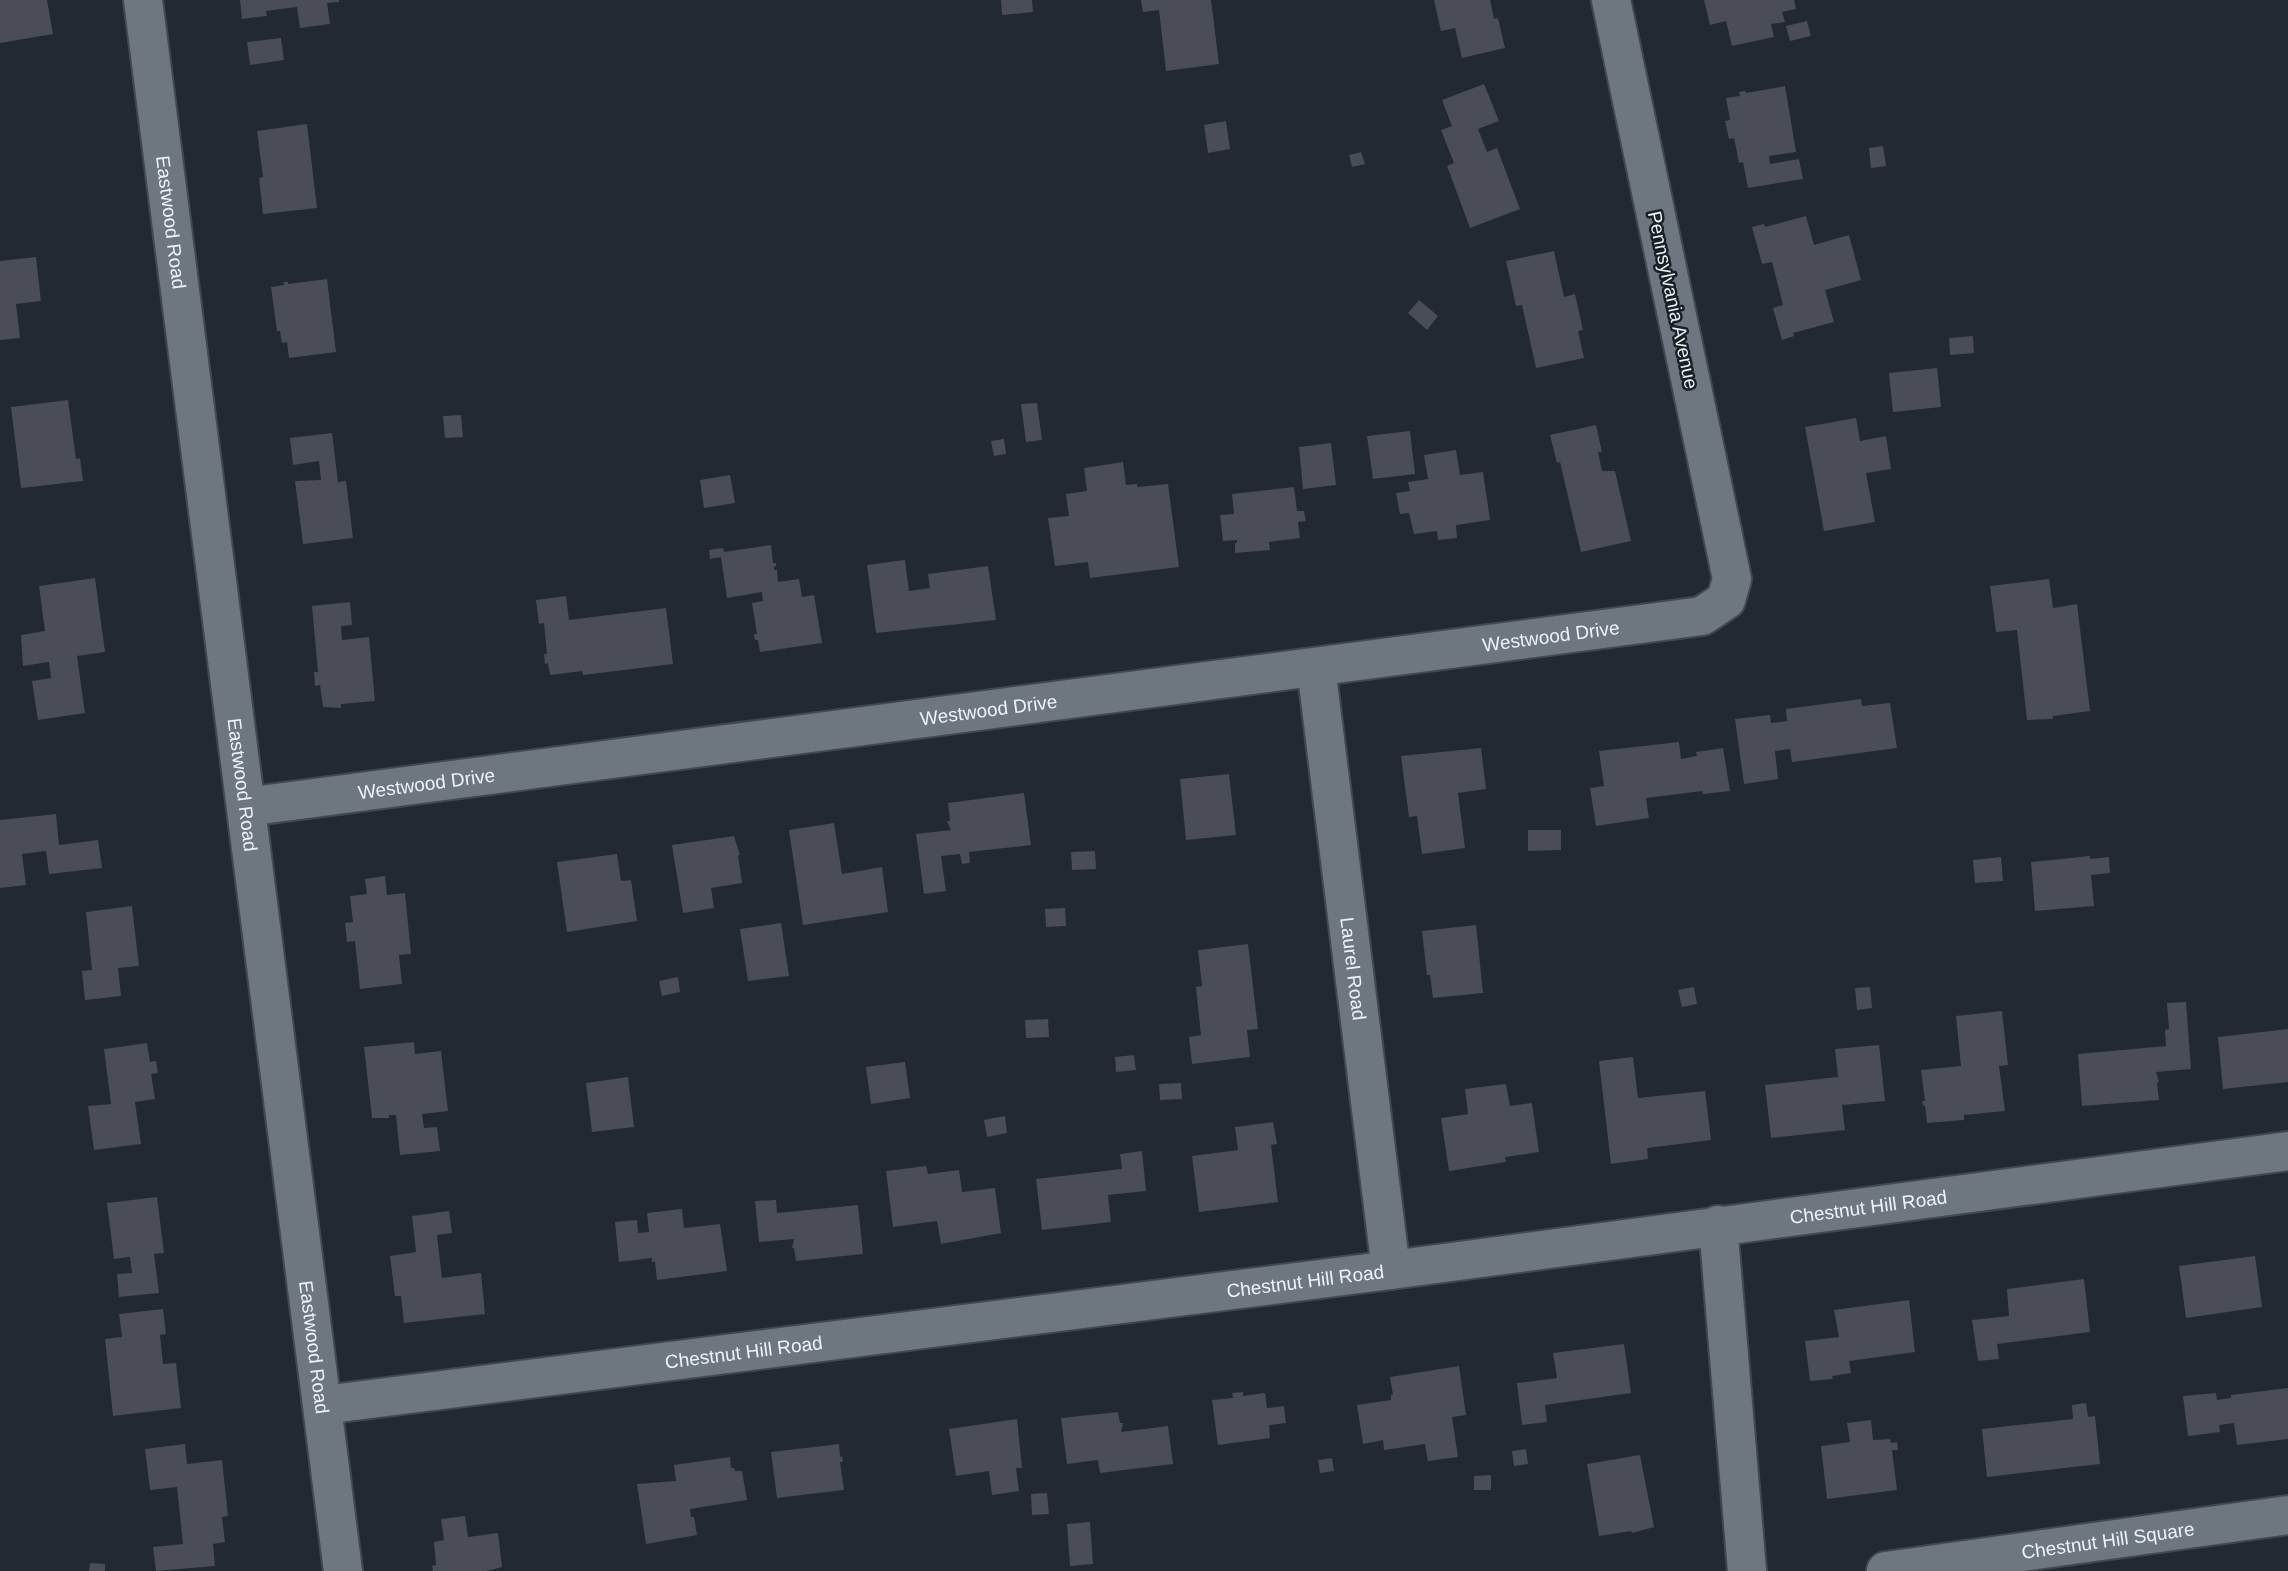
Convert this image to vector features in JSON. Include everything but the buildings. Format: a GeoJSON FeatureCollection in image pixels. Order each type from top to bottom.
{"type":"FeatureCollection","features":[{"type":"Feature","properties":{"kind":"street","name":"Eastwood Road"},"geometry":{"type":"LineString","coordinates":[[143,0],[343,1571]]}},
{"type":"Feature","properties":{"kind":"street","name":"Pennsylvania Avenue"},"geometry":{"type":"LineString","coordinates":[[1611,0],[1731,579],[1726,600]]}},
{"type":"Feature","properties":{"kind":"street","name":"Westwood Drive"},"geometry":{"type":"LineString","coordinates":[[246,807],[1702,616],[1726,600]]}},
{"type":"Feature","properties":{"kind":"street","name":"Laurel Road"},"geometry":{"type":"LineString","coordinates":[[1316,667],[1391,1270]]}},
{"type":"Feature","properties":{"kind":"street","name":"Chestnut Hill Road"},"geometry":{"type":"LineString","coordinates":[[323,1405],[1391,1270],[2288,1151]]}},
{"type":"Feature","properties":{"kind":"street"},"geometry":{"type":"LineString","coordinates":[[1718,1225],[1746,1571]]}},
{"type":"Feature","properties":{"kind":"street","name":"Chestnut Hill Square"},"geometry":{"type":"LineString","coordinates":[[1886,1571],[2288,1515]]}}]}
